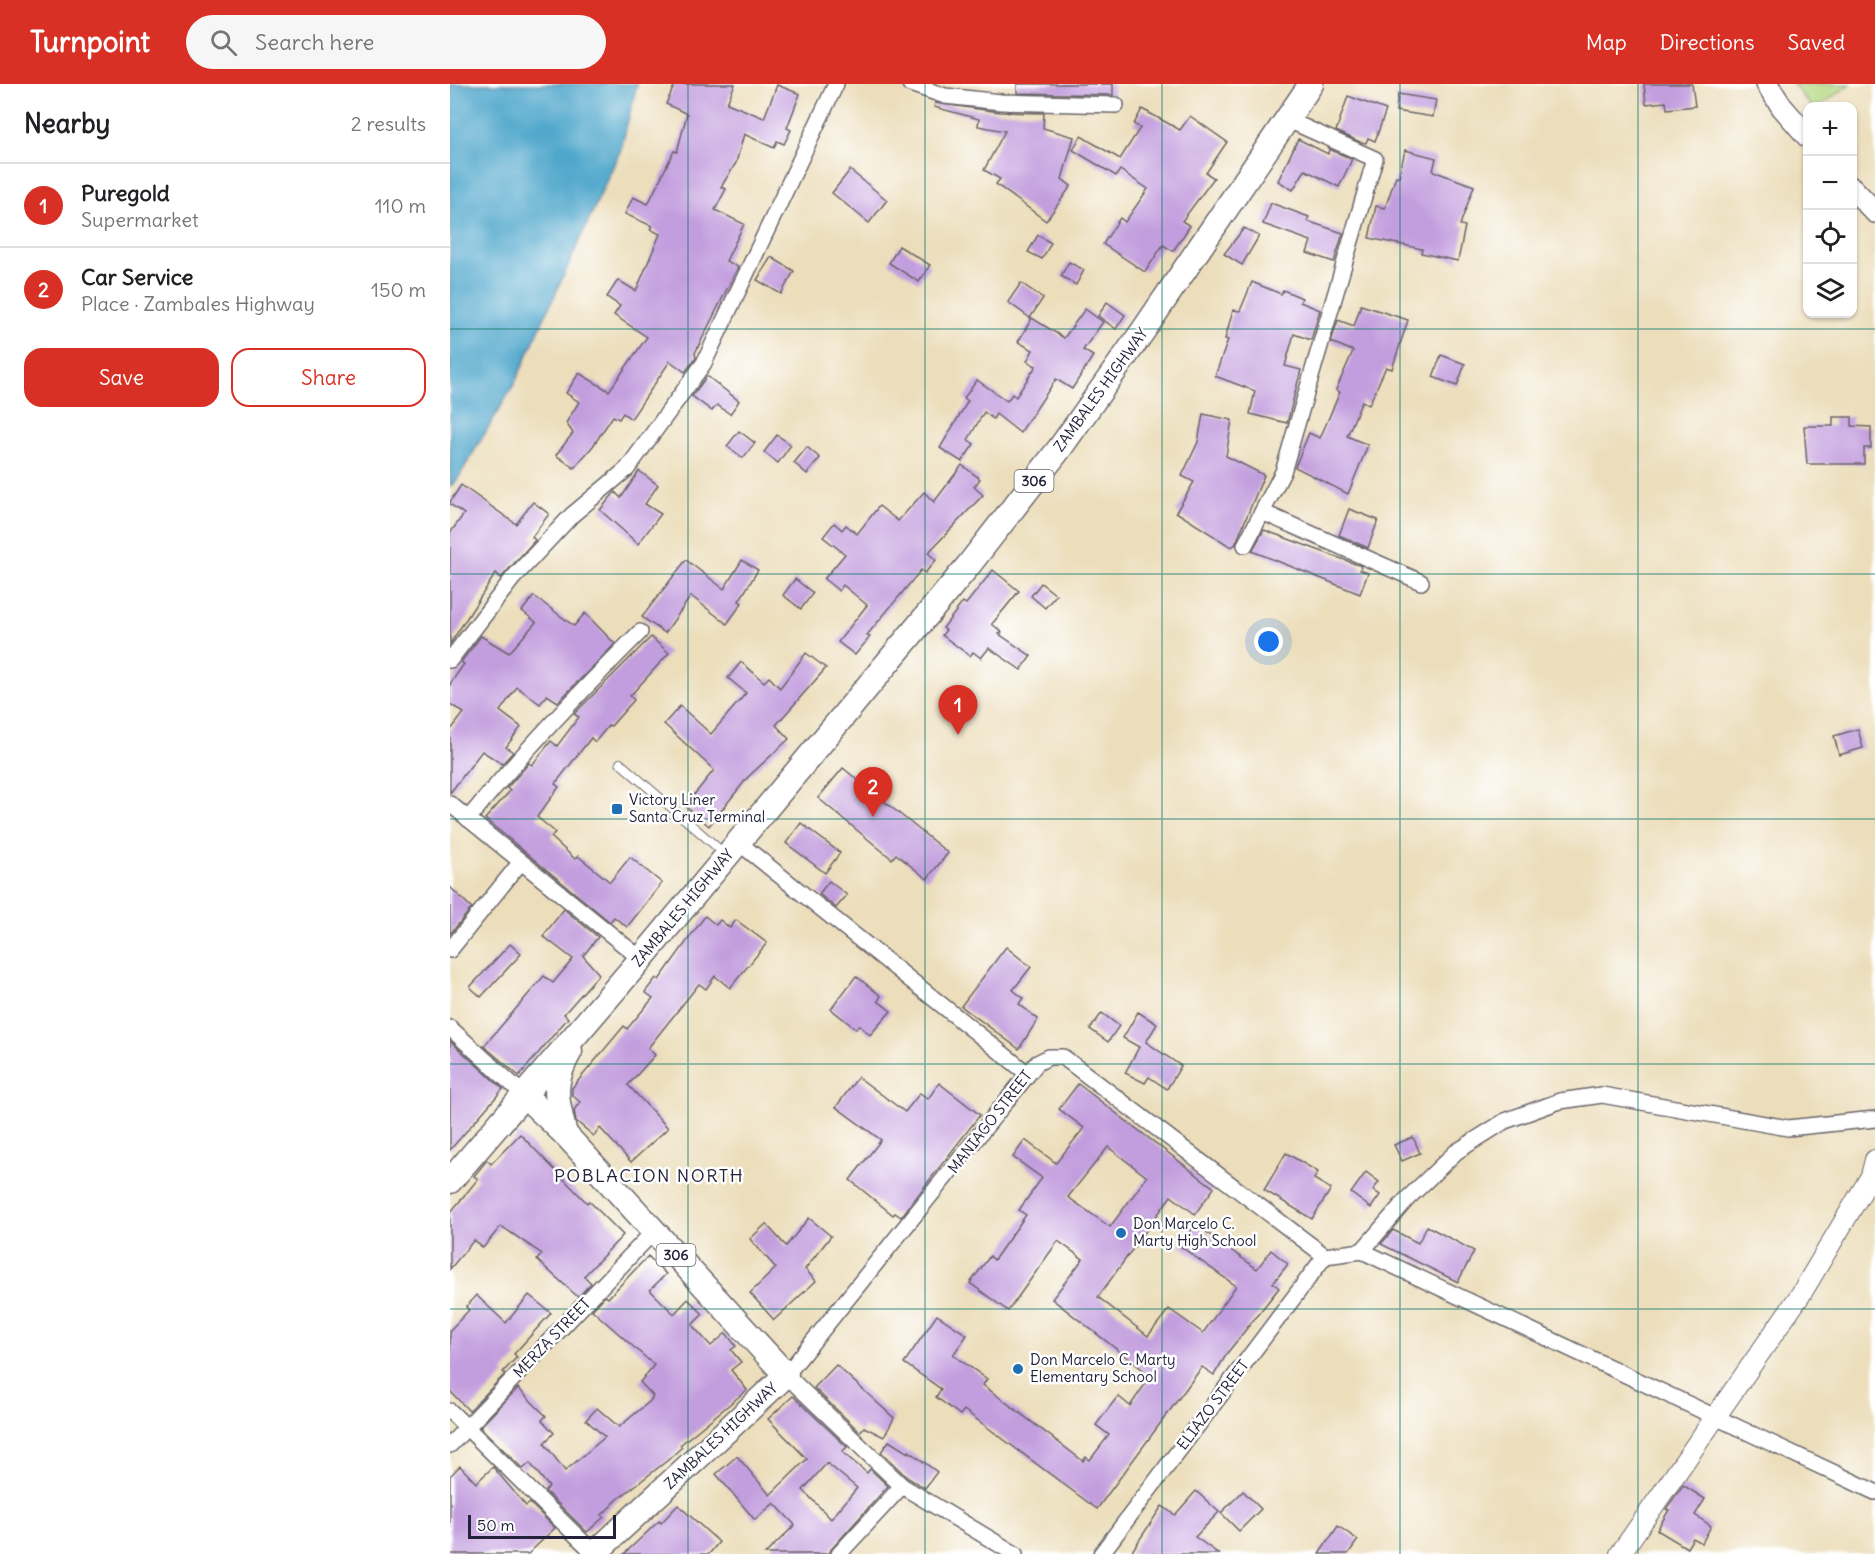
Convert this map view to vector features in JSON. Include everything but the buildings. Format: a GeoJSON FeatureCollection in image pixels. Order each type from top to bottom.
{"type":"FeatureCollection","features":[{"type":"Feature","properties":{"kind":"main road","name":"ZAMBALES HIGHWAY"},"geometry":{"type":"LineString","coordinates":[[595,1554],[786,1375],[566,1135],[523,1094],[641,959],[968,566],[1060,448],[1143,331],[1311,84]]}},
{"type":"Feature","properties":{"kind":"main road"},"geometry":{"type":"LineString","coordinates":[[1767,84],[1782,107],[1803,131]]}},
{"type":"Feature","properties":{"kind":"main road"},"geometry":{"type":"LineString","coordinates":[[1857,193],[1875,212]]}},
{"type":"Feature","properties":{"kind":"main road","name":"306"},"geometry":{"type":"LineString","coordinates":[[566,1135],[555,1094],[559,1070],[585,1025]]}},
{"type":"Feature","properties":{"kind":"main road","name":"306"},"geometry":{"type":"LineString","coordinates":[[450,1181],[523,1094]]}},
{"type":"Feature","properties":{"kind":"street"},"geometry":{"type":"LineString","coordinates":[[450,660],[477,623],[572,514],[627,469],[704,363],[836,84]]}},
{"type":"Feature","properties":{"kind":"street"},"geometry":{"type":"LineString","coordinates":[[910,84],[945,96],[1001,102],[1116,105]]}},
{"type":"Feature","properties":{"kind":"street"},"geometry":{"type":"LineString","coordinates":[[1245,545],[1283,472],[1375,159],[1286,119]]}},
{"type":"Feature","properties":{"kind":"street"},"geometry":{"type":"LineString","coordinates":[[1262,512],[1421,582]]}},
{"type":"Feature","properties":{"kind":"street"},"geometry":{"type":"LineString","coordinates":[[468,819],[572,699],[640,632]]}},
{"type":"Feature","properties":{"kind":"street"},"geometry":{"type":"LineString","coordinates":[[450,804],[641,959]]}},
{"type":"Feature","properties":{"kind":"street"},"geometry":{"type":"LineString","coordinates":[[733,849],[1028,1074]]}},
{"type":"Feature","properties":{"kind":"street"},"geometry":{"type":"LineString","coordinates":[[450,950],[520,863]]}},
{"type":"Feature","properties":{"kind":"street"},"geometry":{"type":"LineString","coordinates":[[450,1028],[523,1094]]}},
{"type":"Feature","properties":{"kind":"street","name":"MANIAGO STREET"},"geometry":{"type":"LineString","coordinates":[[786,1375],[1037,1063],[1049,1057],[1063,1057],[1325,1256]]}},
{"type":"Feature","properties":{"kind":"street"},"geometry":{"type":"LineString","coordinates":[[1362,1251],[1407,1199],[1456,1152],[1505,1121],[1560,1101],[1602,1095],[1788,1128],[1875,1119]]}},
{"type":"Feature","properties":{"kind":"street"},"geometry":{"type":"LineString","coordinates":[[1620,1554],[1801,1294],[1871,1176],[1875,1160]]}},
{"type":"Feature","properties":{"kind":"street","name":"MERZA STREET"},"geometry":{"type":"LineString","coordinates":[[450,1445],[654,1231]]}},
{"type":"Feature","properties":{"kind":"street"},"geometry":{"type":"LineString","coordinates":[[1325,1256],[1362,1251],[1875,1492]]}},
{"type":"Feature","properties":{"kind":"street","name":"ELIAZO STREET"},"geometry":{"type":"LineString","coordinates":[[1101,1554],[1325,1256]]}},
{"type":"Feature","properties":{"kind":"street"},"geometry":{"type":"LineString","coordinates":[[786,1375],[902,1486],[1015,1554]]}},
{"type":"Feature","properties":{"kind":"street"},"geometry":{"type":"LineString","coordinates":[[450,1411],[595,1554]]}},
{"type":"Feature","properties":{"kind":"street"},"geometry":{"type":"LineString","coordinates":[[839,1554],[902,1486]]}},
{"type":"Feature","properties":{"kind":"lane"},"geometry":{"type":"LineString","coordinates":[[620,764],[733,849]]}},
{"type":"Feature","properties":{"kind":"green space"},"geometry":{"type":"Polygon","coordinates":[[[1793,84],[1850,84],[1825,102],[1808,102],[1793,84]]]}},
{"type":"Feature","properties":{"kind":"water"},"geometry":{"type":"Polygon","coordinates":[[[450,84],[637,84],[621,149],[515,383],[457,480],[450,487],[450,84]]]}},
{"type":"Feature","properties":{"kind":"place","name":"Puregold"},"geometry":{"type":"Point","coordinates":[958,735]}},
{"type":"Feature","properties":{"kind":"place","name":"Victory Liner Santa Cruz Terminal"},"geometry":{"type":"Point","coordinates":[617,809]}},
{"type":"Feature","properties":{"kind":"place","name":"Car Service"},"geometry":{"type":"Point","coordinates":[873,817]}},
{"type":"Feature","properties":{"kind":"place","name":"Don Marcelo C. Marty High School"},"geometry":{"type":"Point","coordinates":[1121,1233]}},
{"type":"Feature","properties":{"kind":"place","name":"Don Marcelo C. Marty Elementary School"},"geometry":{"type":"Point","coordinates":[1018,1369]}},
{"type":"Feature","properties":{"kind":"district","name":"POBLACION NORTH"},"geometry":{"type":"Point","coordinates":[649,1176]}}]}
